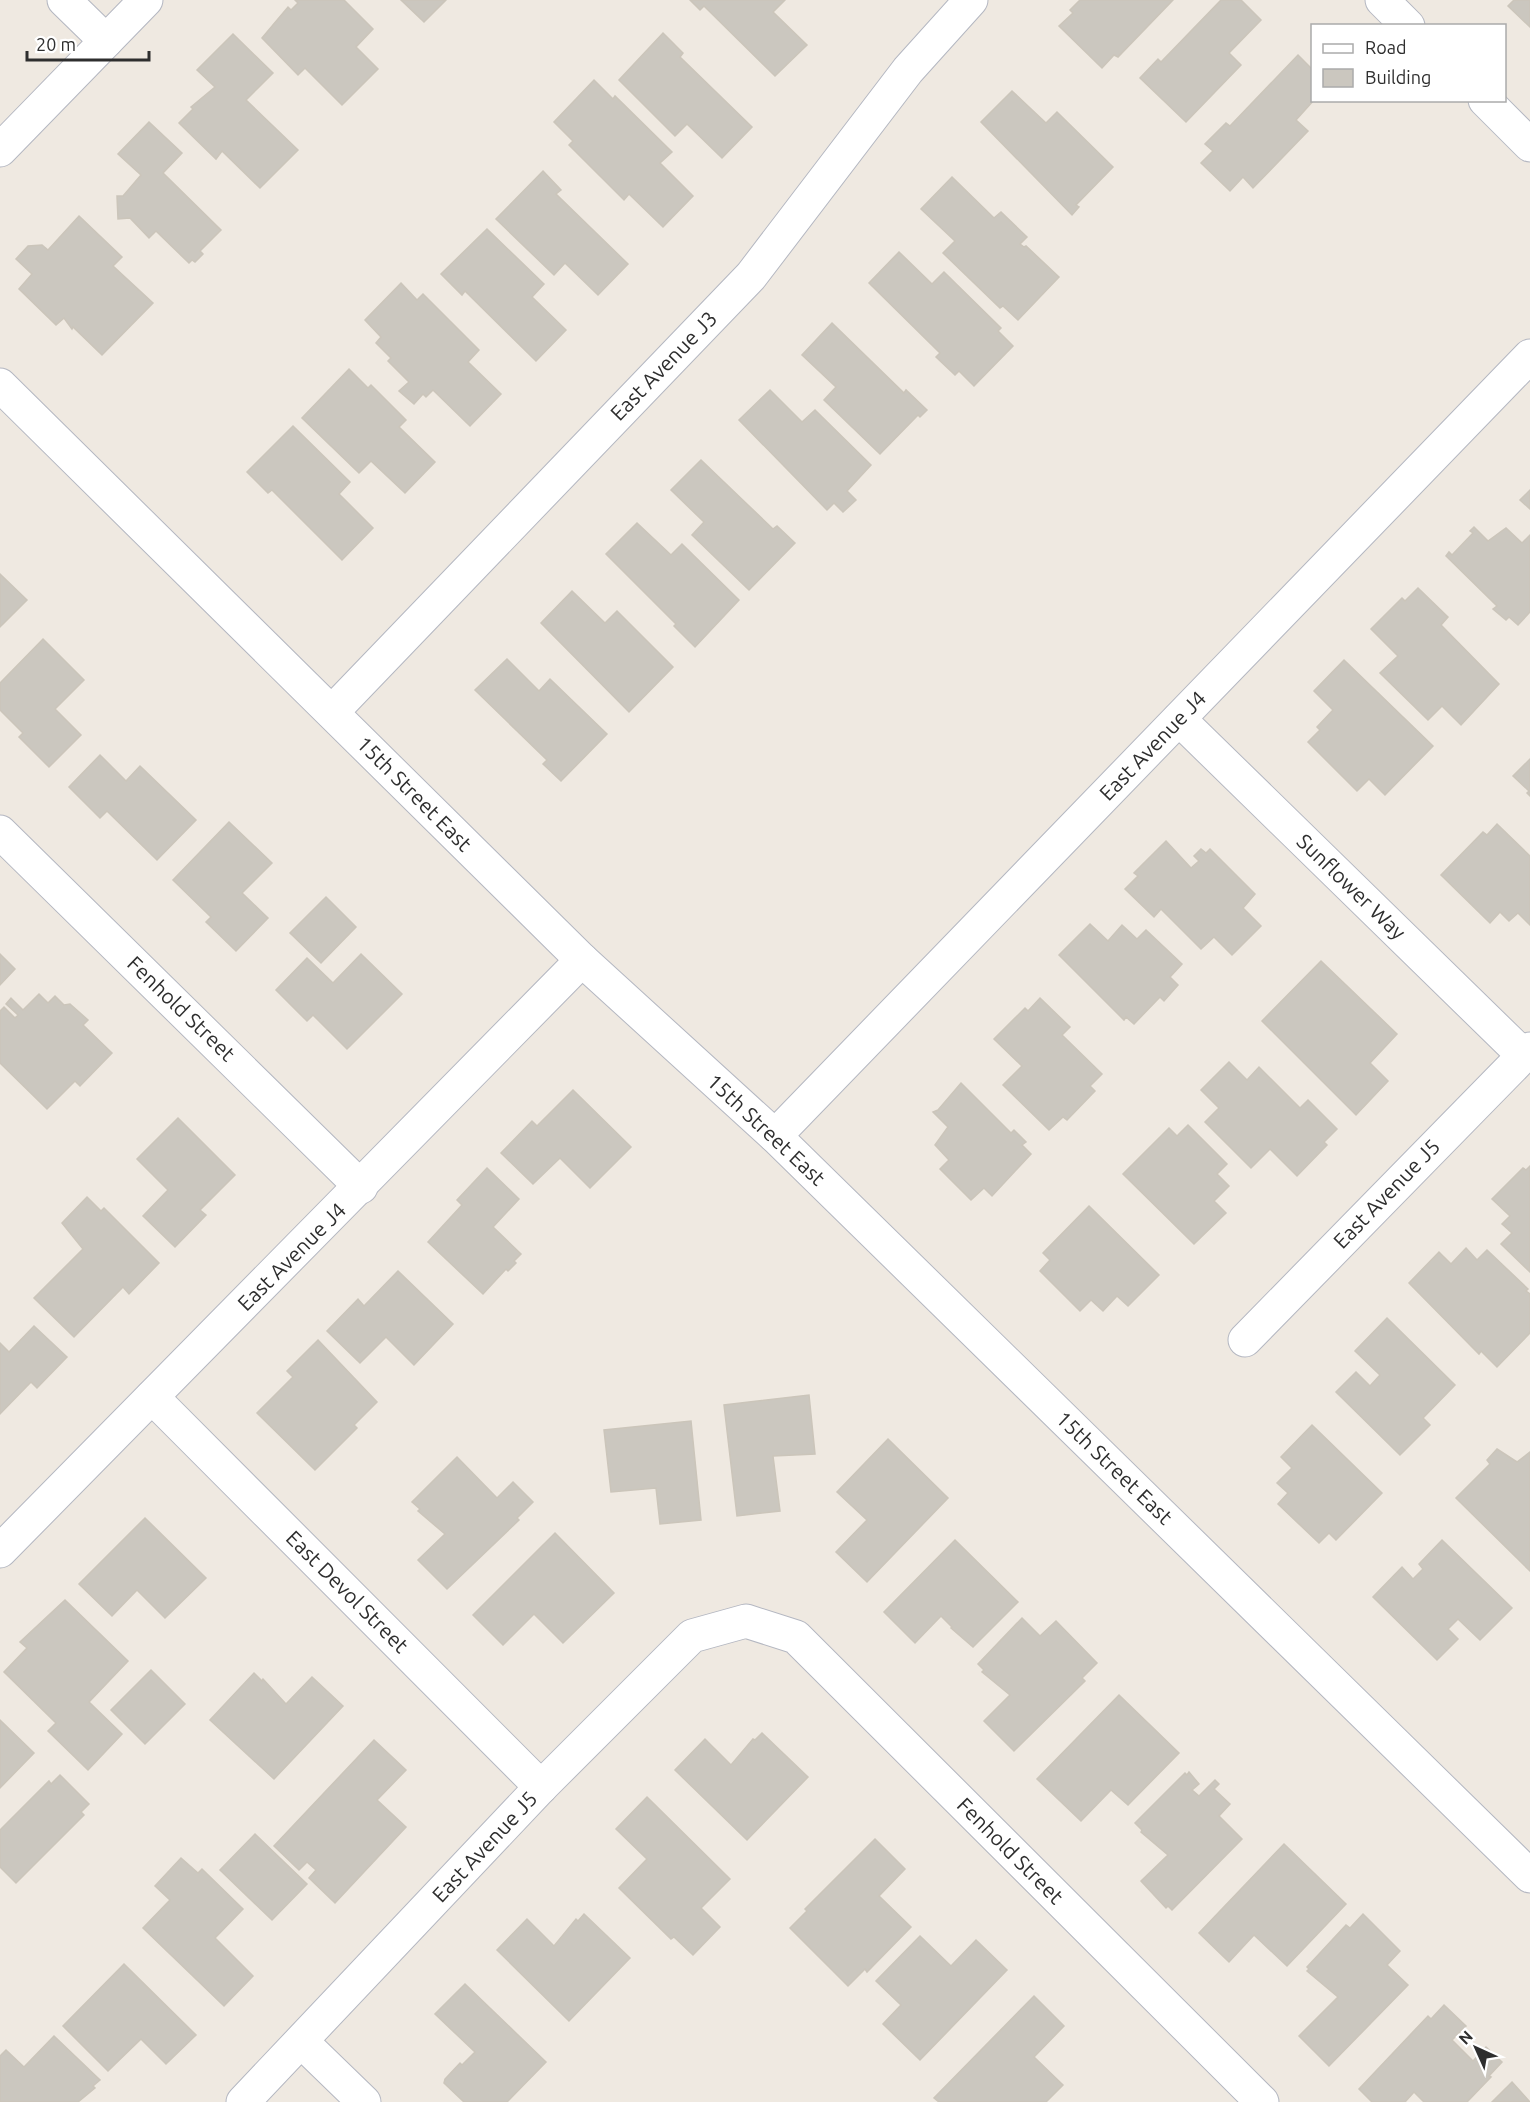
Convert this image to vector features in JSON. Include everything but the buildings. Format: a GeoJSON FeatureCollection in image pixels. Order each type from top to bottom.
{"type":"FeatureCollection","features":[{"type":"Feature","properties":{"kind":"street"},"geometry":{"type":"LineString","coordinates":[[64,0],[106,41]]}},
{"type":"Feature","properties":{"kind":"street"},"geometry":{"type":"LineString","coordinates":[[0,150],[146,0]]}},
{"type":"Feature","properties":{"kind":"street","name":"East Avenue J3"},"geometry":{"type":"LineString","coordinates":[[332,712],[751,276],[908,70],[971,0]]}},
{"type":"Feature","properties":{"kind":"street"},"geometry":{"type":"LineString","coordinates":[[1382,0],[1406,24]]}},
{"type":"Feature","properties":{"kind":"street"},"geometry":{"type":"LineString","coordinates":[[1487,102],[1530,145]]}},
{"type":"Feature","properties":{"kind":"street","name":"East Avenue J4"},"geometry":{"type":"LineString","coordinates":[[775,1136],[1530,356]]}},
{"type":"Feature","properties":{"kind":"street","name":"15th Street East"},"geometry":{"type":"LineString","coordinates":[[0,385],[582,960],[775,1136],[1530,1876]]}},
{"type":"Feature","properties":{"kind":"street","name":"Sunflower Way"},"geometry":{"type":"LineString","coordinates":[[1179,719],[1527,1052]]}},
{"type":"Feature","properties":{"kind":"street","name":"Fenhold Street"},"geometry":{"type":"LineString","coordinates":[[0,832],[361,1186]]}},
{"type":"Feature","properties":{"kind":"street","name":"East Avenue J4"},"geometry":{"type":"LineString","coordinates":[[0,1551],[582,960]]}},
{"type":"Feature","properties":{"kind":"street","name":"East Avenue J5"},"geometry":{"type":"LineString","coordinates":[[1245,1340],[1527,1052]]}},
{"type":"Feature","properties":{"kind":"street","name":"East Devol Street"},"geometry":{"type":"LineString","coordinates":[[152,1397],[541,1787]]}},
{"type":"Feature","properties":{"kind":"street","name":"East Avenue J5"},"geometry":{"type":"LineString","coordinates":[[243,2102],[541,1787],[692,1636],[746,1621]]}},
{"type":"Feature","properties":{"kind":"street","name":"Fenhold Street"},"geometry":{"type":"LineString","coordinates":[[746,1621],[796,1637],[1262,2102]]}},
{"type":"Feature","properties":{"kind":"street"},"geometry":{"type":"LineString","coordinates":[[302,2042],[364,2102]]}}]}
